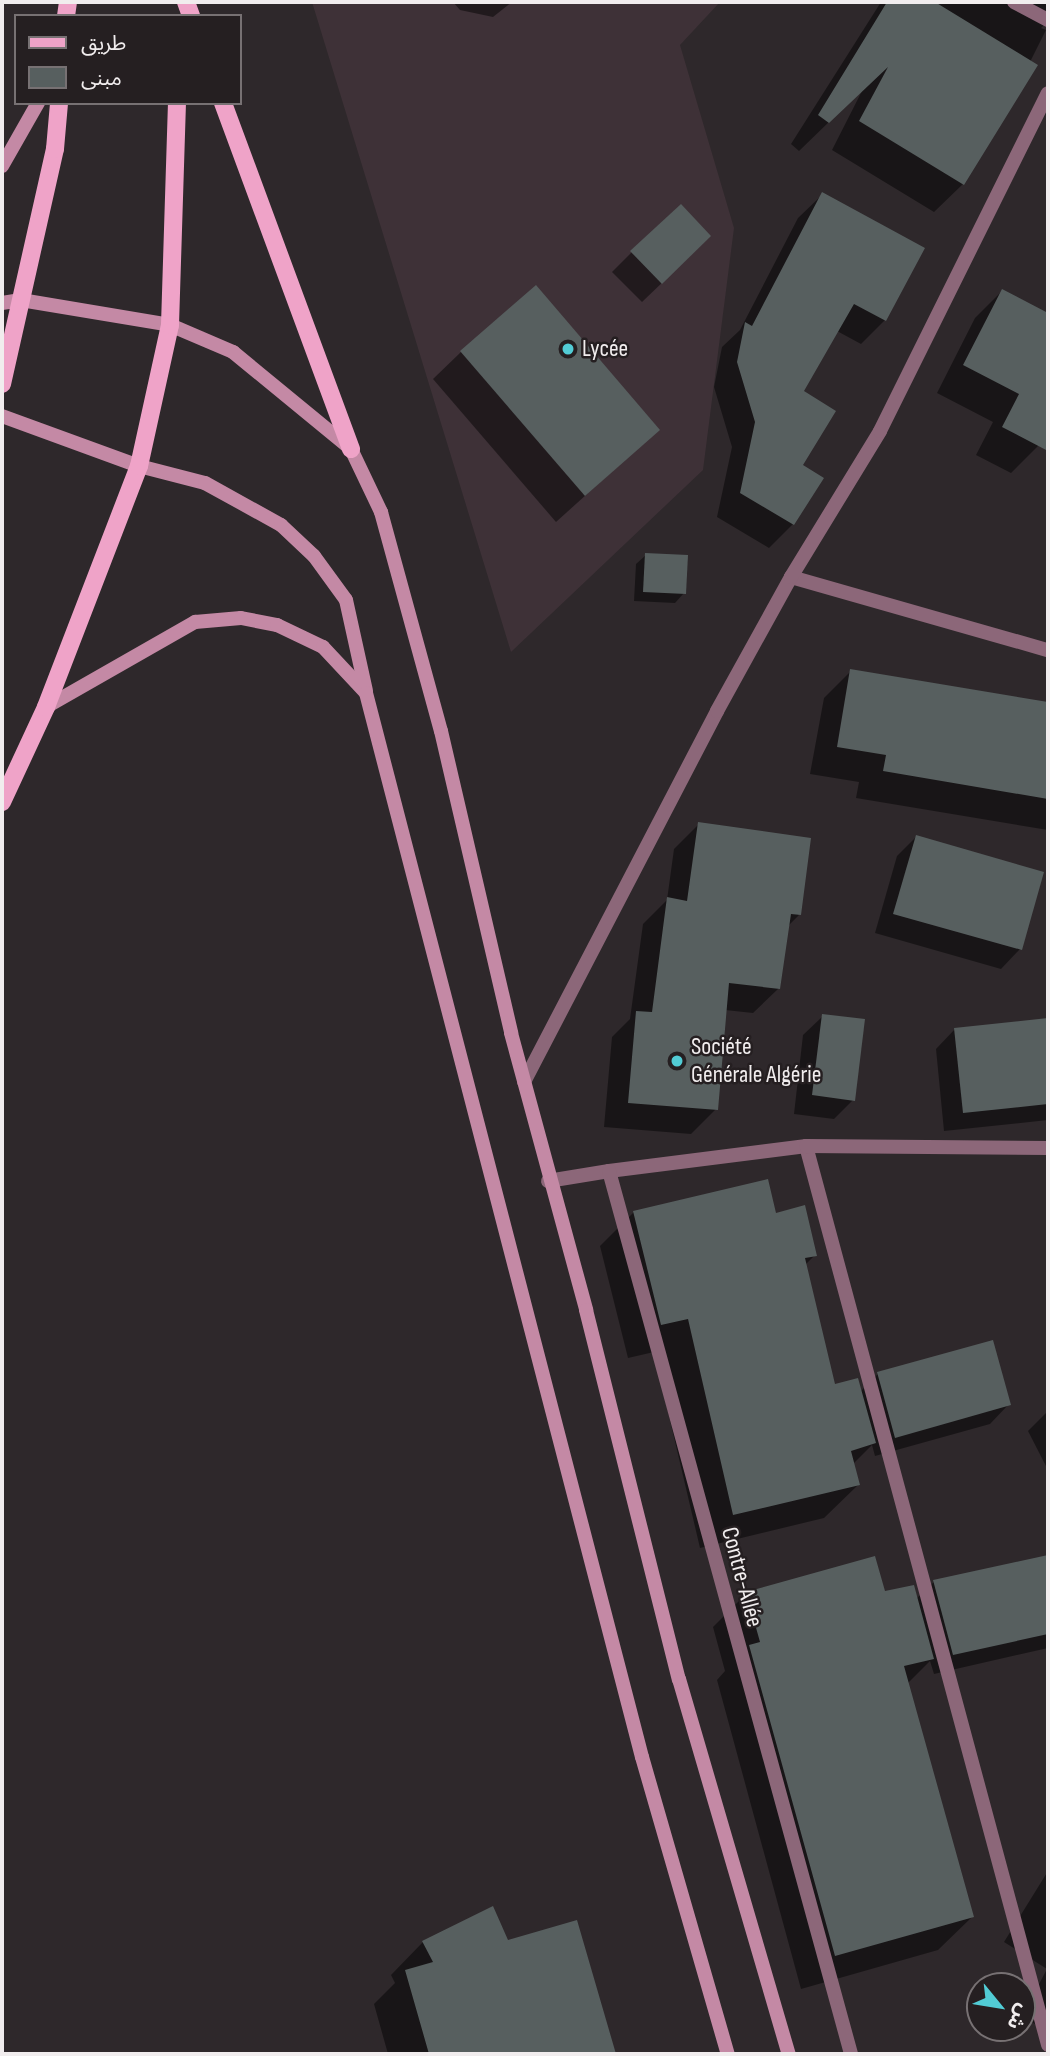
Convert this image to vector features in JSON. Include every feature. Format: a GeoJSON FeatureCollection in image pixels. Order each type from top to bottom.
{"type":"FeatureCollection","features":[{"type":"Feature","properties":{"kind":"main road"},"geometry":{"type":"LineString","coordinates":[[2,166],[37,105]]}},
{"type":"Feature","properties":{"kind":"main road"},"geometry":{"type":"LineString","coordinates":[[2,384],[55,149],[59,105]]}},
{"type":"Feature","properties":{"kind":"main road"},"geometry":{"type":"LineString","coordinates":[[2,802],[46,707],[139,466],[170,325],[177,105]]}},
{"type":"Feature","properties":{"kind":"main road"},"geometry":{"type":"LineString","coordinates":[[224,105],[351,449],[380,512],[441,731],[548,1181],[586,1310],[678,1679],[789,2054]]}},
{"type":"Feature","properties":{"kind":"main road"},"geometry":{"type":"LineString","coordinates":[[2,303],[21,300],[170,325],[233,352],[351,449]]}},
{"type":"Feature","properties":{"kind":"main road"},"geometry":{"type":"LineString","coordinates":[[2,416],[139,466],[205,483],[281,525],[314,556],[346,600],[371,712]]}},
{"type":"Feature","properties":{"kind":"main road"},"geometry":{"type":"LineString","coordinates":[[46,707],[195,622],[241,618],[277,625],[323,648],[366,693],[642,1757],[728,2054]]}},
{"type":"Feature","properties":{"kind":"street"},"geometry":{"type":"LineString","coordinates":[[1014,2],[1048,20]]}},
{"type":"Feature","properties":{"kind":"street"},"geometry":{"type":"LineString","coordinates":[[524,1082],[791,577],[880,431],[1048,93]]}},
{"type":"Feature","properties":{"kind":"street"},"geometry":{"type":"LineString","coordinates":[[791,577],[1048,650]]}},
{"type":"Feature","properties":{"kind":"street"},"geometry":{"type":"LineString","coordinates":[[548,1181],[806,1146],[1048,1148]]}},
{"type":"Feature","properties":{"kind":"street"},"geometry":{"type":"LineString","coordinates":[[806,1146],[1048,2045]]}},
{"type":"Feature","properties":{"kind":"street","name":"Contre-Allée"},"geometry":{"type":"LineString","coordinates":[[609,1171],[851,2054]]}},
{"type":"Feature","properties":{"kind":"shaded area","name":"Lycée"},"geometry":{"type":"Polygon","coordinates":[[[312,2],[720,2],[680,45],[734,228],[703,470],[511,652],[312,2]]]}},
{"type":"Feature","properties":{"kind":"building"},"geometry":{"type":"Polygon","coordinates":[[[887,2],[935,2],[1038,65],[964,185],[859,121],[888,67],[829,123],[818,115],[887,2]]]}},
{"type":"Feature","properties":{"kind":"building"},"geometry":{"type":"Polygon","coordinates":[[[822,192],[925,248],[886,321],[854,304],[804,391],[836,411],[803,465],[824,478],[794,525],[740,493],[755,422],[737,362],[745,322],[752,326],[822,192]]]}},
{"type":"Feature","properties":{"kind":"building"},"geometry":{"type":"Polygon","coordinates":[[[681,204],[711,236],[662,284],[630,251],[681,204]]]}},
{"type":"Feature","properties":{"kind":"building"},"geometry":{"type":"Polygon","coordinates":[[[536,285],[660,430],[585,496],[460,351],[536,285]]]}},
{"type":"Feature","properties":{"kind":"building"},"geometry":{"type":"Polygon","coordinates":[[[1002,289],[1048,313],[1048,451],[1002,427],[1019,394],[963,365],[1002,289]]]}},
{"type":"Feature","properties":{"kind":"building"},"geometry":{"type":"Polygon","coordinates":[[[645,553],[688,555],[686,594],[643,592],[645,553]]]}},
{"type":"Feature","properties":{"kind":"building"},"geometry":{"type":"Polygon","coordinates":[[[850,669],[1048,702],[1048,799],[883,771],[886,755],[837,747],[850,669]]]}},
{"type":"Feature","properties":{"kind":"building"},"geometry":{"type":"Polygon","coordinates":[[[698,822],[811,838],[801,915],[791,914],[780,989],[729,983],[718,1110],[628,1103],[636,1011],[652,1012],[667,897],[687,901],[698,822]]]}},
{"type":"Feature","properties":{"kind":"building"},"geometry":{"type":"Polygon","coordinates":[[[916,835],[1044,872],[1022,950],[893,914],[916,835]]]}},
{"type":"Feature","properties":{"kind":"building"},"geometry":{"type":"Polygon","coordinates":[[[822,1014],[865,1019],[855,1101],[812,1095],[822,1014]]]}},
{"type":"Feature","properties":{"kind":"building"},"geometry":{"type":"Polygon","coordinates":[[[1048,1018],[1048,1104],[963,1113],[954,1028],[1048,1018]]]}},
{"type":"Feature","properties":{"kind":"building"},"geometry":{"type":"Polygon","coordinates":[[[768,1179],[776,1213],[805,1205],[817,1256],[805,1258],[835,1384],[858,1378],[876,1443],[851,1451],[860,1485],[733,1515],[688,1319],[661,1325],[633,1211],[768,1179]]]}},
{"type":"Feature","properties":{"kind":"building"},"geometry":{"type":"Polygon","coordinates":[[[993,1340],[1011,1405],[895,1438],[877,1372],[993,1340]]]}},
{"type":"Feature","properties":{"kind":"building"},"geometry":{"type":"Polygon","coordinates":[[[1048,1555],[1048,1634],[953,1655],[933,1580],[1048,1555]]]}},
{"type":"Feature","properties":{"kind":"building"},"geometry":{"type":"Polygon","coordinates":[[[875,1556],[885,1591],[914,1585],[934,1659],[904,1666],[974,1917],[835,1956],[749,1645],[760,1642],[746,1592],[875,1556]]]}},
{"type":"Feature","properties":{"kind":"building"},"geometry":{"type":"Polygon","coordinates":[[[493,1906],[508,1940],[577,1920],[616,2054],[429,2054],[405,1970],[433,1962],[422,1941],[493,1906]]]}},
{"type":"Feature","properties":{"kind":"place","name":"Lycée"},"geometry":{"type":"Point","coordinates":[568,349]}},
{"type":"Feature","properties":{"kind":"place","name":"Société Générale Algérie"},"geometry":{"type":"Point","coordinates":[677,1061]}}]}
